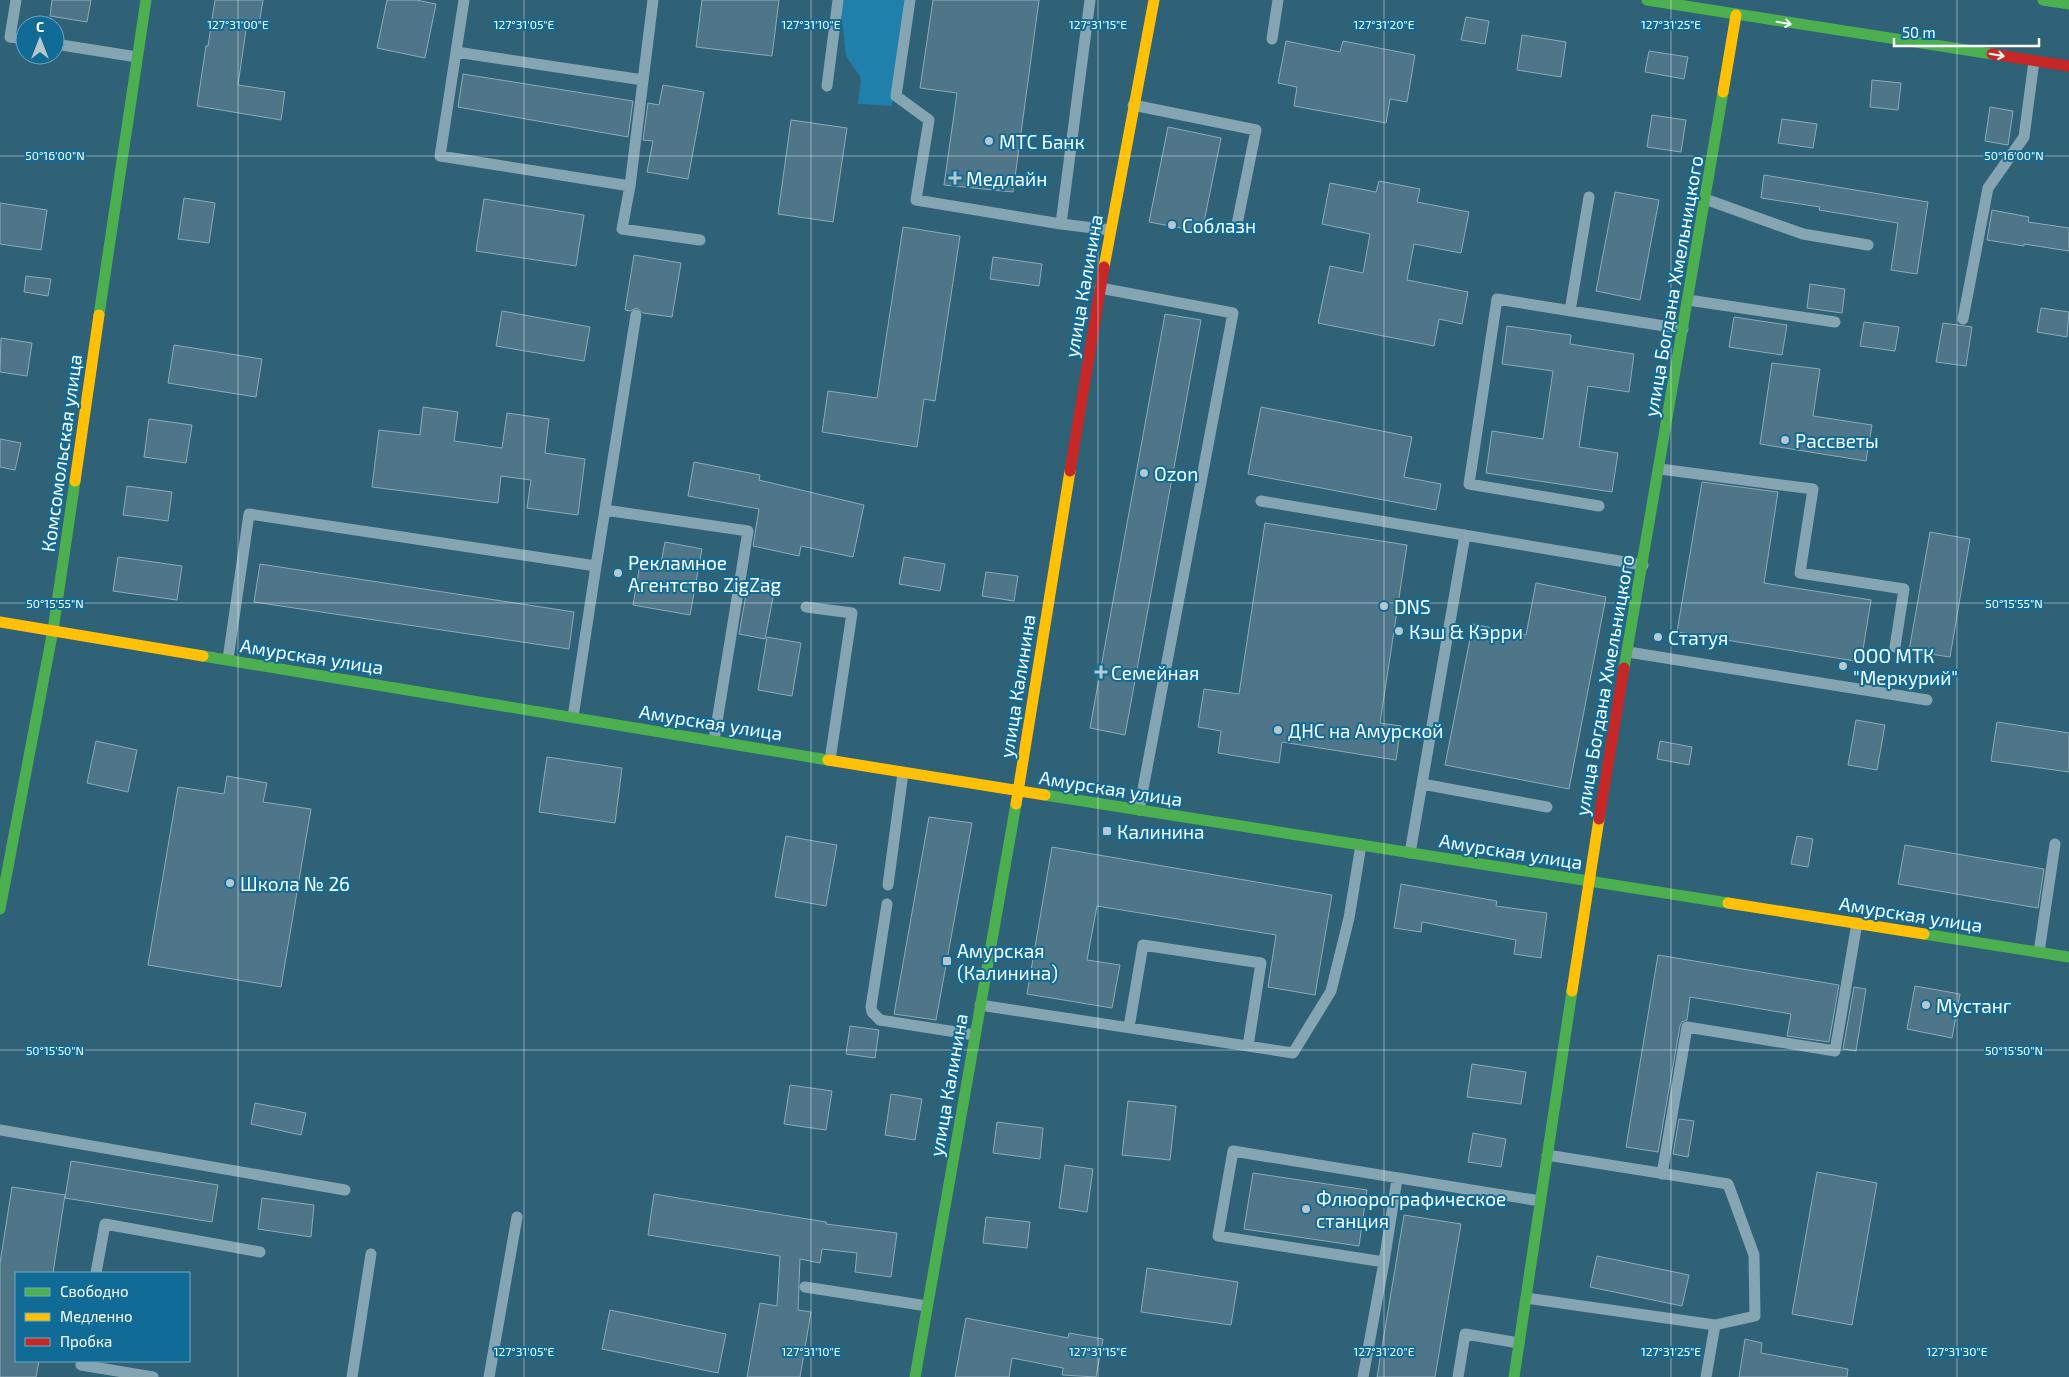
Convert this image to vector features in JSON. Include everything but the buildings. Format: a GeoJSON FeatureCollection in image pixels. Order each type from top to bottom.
{"type":"FeatureCollection","features":[{"type":"Feature","properties":{"kind":"street","name":"Комсомольская улица"},"geometry":{"type":"LineString","coordinates":[[0,909],[2,887],[53,630],[146,0]]}},
{"type":"Feature","properties":{"kind":"street","name":"улица Калинина"},"geometry":{"type":"LineString","coordinates":[[915,1377],[1018,791],[1110,230],[1154,0]]}},
{"type":"Feature","properties":{"kind":"street"},"geometry":{"type":"LineString","coordinates":[[1647,0],[2069,66]]}},
{"type":"Feature","properties":{"kind":"street","name":"улица Богдана Хмельницкого"},"geometry":{"type":"LineString","coordinates":[[1514,1377],[1588,881],[1739,0]]}},
{"type":"Feature","properties":{"kind":"street"},"geometry":{"type":"LineString","coordinates":[[2043,0],[2069,4]]}},
{"type":"Feature","properties":{"kind":"street","name":"Амурская улица"},"geometry":{"type":"LineString","coordinates":[[0,622],[903,773],[2069,957]]}},
{"type":"Feature","properties":{"kind":"lane"},"geometry":{"type":"LineString","coordinates":[[15,38],[10,37],[16,0]]}},
{"type":"Feature","properties":{"kind":"lane"},"geometry":{"type":"LineString","coordinates":[[464,0],[440,156],[630,186]]}},
{"type":"Feature","properties":{"kind":"lane"},"geometry":{"type":"LineString","coordinates":[[653,0],[630,186],[622,229],[700,240]]}},
{"type":"Feature","properties":{"kind":"lane"},"geometry":{"type":"LineString","coordinates":[[827,86],[838,0]]}},
{"type":"Feature","properties":{"kind":"lane"},"geometry":{"type":"LineString","coordinates":[[910,0],[896,96],[929,120],[916,200],[1061,224],[1110,230]]}},
{"type":"Feature","properties":{"kind":"lane"},"geometry":{"type":"LineString","coordinates":[[1061,224],[1090,0]]}},
{"type":"Feature","properties":{"kind":"lane"},"geometry":{"type":"LineString","coordinates":[[1272,39],[1278,0]]}},
{"type":"Feature","properties":{"kind":"lane"},"geometry":{"type":"LineString","coordinates":[[65,46],[137,57]]}},
{"type":"Feature","properties":{"kind":"lane"},"geometry":{"type":"LineString","coordinates":[[456,52],[643,80]]}},
{"type":"Feature","properties":{"kind":"lane"},"geometry":{"type":"LineString","coordinates":[[1964,319],[1988,188],[2024,137],[2034,61]]}},
{"type":"Feature","properties":{"kind":"lane"},"geometry":{"type":"LineString","coordinates":[[1134,105],[1256,130],[1236,229]]}},
{"type":"Feature","properties":{"kind":"lane"},"geometry":{"type":"LineString","coordinates":[[1570,311],[1589,197]]}},
{"type":"Feature","properties":{"kind":"lane"},"geometry":{"type":"LineString","coordinates":[[1705,199],[1802,234],[1868,245]]}},
{"type":"Feature","properties":{"kind":"lane"},"geometry":{"type":"LineString","coordinates":[[1100,288],[1233,313],[1139,810]]}},
{"type":"Feature","properties":{"kind":"lane"},"geometry":{"type":"LineString","coordinates":[[1599,506],[1469,484],[1497,298],[1683,329]]}},
{"type":"Feature","properties":{"kind":"lane"},"geometry":{"type":"LineString","coordinates":[[1688,300],[1834,322]]}},
{"type":"Feature","properties":{"kind":"lane"},"geometry":{"type":"LineString","coordinates":[[573,717],[636,315]]}},
{"type":"Feature","properties":{"kind":"lane"},"geometry":{"type":"LineString","coordinates":[[1660,469],[1814,489],[1800,574],[1904,589],[1895,647]]}},
{"type":"Feature","properties":{"kind":"lane"},"geometry":{"type":"LineString","coordinates":[[1261,501],[1643,565]]}},
{"type":"Feature","properties":{"kind":"lane"},"geometry":{"type":"LineString","coordinates":[[605,510],[748,531],[714,740]]}},
{"type":"Feature","properties":{"kind":"lane"},"geometry":{"type":"LineString","coordinates":[[228,659],[250,514],[596,566]]}},
{"type":"Feature","properties":{"kind":"lane"},"geometry":{"type":"LineString","coordinates":[[1410,853],[1465,535]]}},
{"type":"Feature","properties":{"kind":"lane"},"geometry":{"type":"LineString","coordinates":[[806,607],[852,613],[830,760]]}},
{"type":"Feature","properties":{"kind":"lane"},"geometry":{"type":"LineString","coordinates":[[1628,652],[1927,700]]}},
{"type":"Feature","properties":{"kind":"lane"},"geometry":{"type":"LineString","coordinates":[[888,885],[903,773]]}},
{"type":"Feature","properties":{"kind":"lane"},"geometry":{"type":"LineString","coordinates":[[1422,784],[1547,807]]}},
{"type":"Feature","properties":{"kind":"lane"},"geometry":{"type":"LineString","coordinates":[[2039,952],[2055,844]]}},
{"type":"Feature","properties":{"kind":"lane"},"geometry":{"type":"LineString","coordinates":[[980,1004],[1293,1053],[1331,991],[1349,918],[1361,845]]}},
{"type":"Feature","properties":{"kind":"lane"},"geometry":{"type":"LineString","coordinates":[[887,904],[871,1007],[872,1012],[880,1020],[975,1035]]}},
{"type":"Feature","properties":{"kind":"lane"},"geometry":{"type":"LineString","coordinates":[[1662,1174],[1687,1027],[1835,1051],[1857,923]]}},
{"type":"Feature","properties":{"kind":"lane"},"geometry":{"type":"LineString","coordinates":[[1129,1027],[1143,945],[1261,963],[1248,1046]]}},
{"type":"Feature","properties":{"kind":"lane"},"geometry":{"type":"LineString","coordinates":[[0,1130],[345,1190]]}},
{"type":"Feature","properties":{"kind":"lane"},"geometry":{"type":"LineString","coordinates":[[1384,1262],[1218,1236],[1233,1151],[1540,1201]]}},
{"type":"Feature","properties":{"kind":"lane"},"geometry":{"type":"LineString","coordinates":[[1526,1298],[1715,1325],[1755,1316],[1754,1255],[1728,1184],[1547,1156]]}},
{"type":"Feature","properties":{"kind":"lane"},"geometry":{"type":"LineString","coordinates":[[1363,1377],[1397,1179]]}},
{"type":"Feature","properties":{"kind":"lane"},"geometry":{"type":"LineString","coordinates":[[490,1377],[517,1217]]}},
{"type":"Feature","properties":{"kind":"lane"},"geometry":{"type":"LineString","coordinates":[[96,1272],[105,1224],[260,1252]]}},
{"type":"Feature","properties":{"kind":"lane"},"geometry":{"type":"LineString","coordinates":[[352,1377],[371,1254]]}},
{"type":"Feature","properties":{"kind":"lane"},"geometry":{"type":"LineString","coordinates":[[805,1286],[927,1306]]}},
{"type":"Feature","properties":{"kind":"lane"},"geometry":{"type":"LineString","coordinates":[[1706,1377],[1715,1325]]}},
{"type":"Feature","properties":{"kind":"lane"},"geometry":{"type":"LineString","coordinates":[[1458,1377],[1465,1334],[1519,1342]]}},
{"type":"Feature","properties":{"kind":"lane"},"geometry":{"type":"LineString","coordinates":[[79,1377],[82,1363],[153,1377]]}},
{"type":"Feature","properties":{"kind":"shaded area"},"geometry":{"type":"Polygon","coordinates":[[[840,0],[905,0],[892,106],[858,104],[861,78],[846,56],[840,0]]]}},
{"type":"Feature","properties":{"kind":"traffic: fast"},"geometry":{"type":"LineString","coordinates":[[99,315],[146,0]]}},
{"type":"Feature","properties":{"kind":"traffic: fast"},"geometry":{"type":"LineString","coordinates":[[1647,0],[1992,54]]}},
{"type":"Feature","properties":{"kind":"traffic: fast"},"geometry":{"type":"LineString","coordinates":[[2043,0],[2069,4]]}},
{"type":"Feature","properties":{"kind":"traffic: fast"},"geometry":{"type":"LineString","coordinates":[[1624,668],[1723,92]]}},
{"type":"Feature","properties":{"kind":"traffic: fast"},"geometry":{"type":"LineString","coordinates":[[0,909],[53,630],[75,481]]}},
{"type":"Feature","properties":{"kind":"traffic: fast"},"geometry":{"type":"LineString","coordinates":[[203,656],[828,760]]}},
{"type":"Feature","properties":{"kind":"traffic: fast"},"geometry":{"type":"LineString","coordinates":[[1045,795],[1728,903]]}},
{"type":"Feature","properties":{"kind":"traffic: fast"},"geometry":{"type":"LineString","coordinates":[[915,1377],[1016,804]]}},
{"type":"Feature","properties":{"kind":"traffic: fast"},"geometry":{"type":"LineString","coordinates":[[1924,934],[2069,957]]}},
{"type":"Feature","properties":{"kind":"traffic: fast"},"geometry":{"type":"LineString","coordinates":[[1514,1377],[1572,991]]}},
{"type":"Feature","properties":{"kind":"traffic: slow"},"geometry":{"type":"LineString","coordinates":[[1104,267],[1154,0]]}},
{"type":"Feature","properties":{"kind":"traffic: slow"},"geometry":{"type":"LineString","coordinates":[[1723,92],[1736,15]]}},
{"type":"Feature","properties":{"kind":"traffic: slow"},"geometry":{"type":"LineString","coordinates":[[75,481],[99,315]]}},
{"type":"Feature","properties":{"kind":"traffic: slow"},"geometry":{"type":"LineString","coordinates":[[1016,804],[1070,471]]}},
{"type":"Feature","properties":{"kind":"traffic: slow"},"geometry":{"type":"LineString","coordinates":[[0,622],[203,656]]}},
{"type":"Feature","properties":{"kind":"traffic: slow"},"geometry":{"type":"LineString","coordinates":[[828,760],[1045,795]]}},
{"type":"Feature","properties":{"kind":"traffic: slow"},"geometry":{"type":"LineString","coordinates":[[1572,991],[1599,819]]}},
{"type":"Feature","properties":{"kind":"traffic: slow"},"geometry":{"type":"LineString","coordinates":[[1728,903],[1924,934]]}},
{"type":"Feature","properties":{"kind":"traffic: jam"},"geometry":{"type":"LineString","coordinates":[[1992,54],[2069,66]]}},
{"type":"Feature","properties":{"kind":"traffic: jam"},"geometry":{"type":"LineString","coordinates":[[1070,471],[1104,267]]}},
{"type":"Feature","properties":{"kind":"traffic: jam"},"geometry":{"type":"LineString","coordinates":[[1599,819],[1624,668]]}},
{"type":"Feature","properties":{"kind":"place","name":"МТС Банк"},"geometry":{"type":"Point","coordinates":[989,141]}},
{"type":"Feature","properties":{"kind":"place","name":"Медлайн"},"geometry":{"type":"Point","coordinates":[955,178]}},
{"type":"Feature","properties":{"kind":"place","name":"Соблазн"},"geometry":{"type":"Point","coordinates":[1172,225]}},
{"type":"Feature","properties":{"kind":"place","name":"Рассветы"},"geometry":{"type":"Point","coordinates":[1785,440]}},
{"type":"Feature","properties":{"kind":"place","name":"Ozon"},"geometry":{"type":"Point","coordinates":[1144,473]}},
{"type":"Feature","properties":{"kind":"place","name":"Рекламное Агентство ZigZag"},"geometry":{"type":"Point","coordinates":[618,573]}},
{"type":"Feature","properties":{"kind":"place","name":"DNS"},"geometry":{"type":"Point","coordinates":[1384,606]}},
{"type":"Feature","properties":{"kind":"place","name":"Кэш & Кэрри"},"geometry":{"type":"Point","coordinates":[1399,631]}},
{"type":"Feature","properties":{"kind":"place","name":"Статуя"},"geometry":{"type":"Point","coordinates":[1658,637]}},
{"type":"Feature","properties":{"kind":"place","name":"ООО МТК \"Меркурий\""},"geometry":{"type":"Point","coordinates":[1843,666]}},
{"type":"Feature","properties":{"kind":"place","name":"Семейная"},"geometry":{"type":"Point","coordinates":[1101,672]}},
{"type":"Feature","properties":{"kind":"place","name":"ДНС на Амурской"},"geometry":{"type":"Point","coordinates":[1278,730]}},
{"type":"Feature","properties":{"kind":"place","name":"Калинина"},"geometry":{"type":"Point","coordinates":[1107,831]}},
{"type":"Feature","properties":{"kind":"place","name":"Школа № 26"},"geometry":{"type":"Point","coordinates":[230,883]}},
{"type":"Feature","properties":{"kind":"place","name":"Амурская (Калинина)"},"geometry":{"type":"Point","coordinates":[947,961]}},
{"type":"Feature","properties":{"kind":"place","name":"Мустанг"},"geometry":{"type":"Point","coordinates":[1926,1005]}},
{"type":"Feature","properties":{"kind":"place","name":"Флюорографическое станция"},"geometry":{"type":"Point","coordinates":[1306,1209]}}]}
